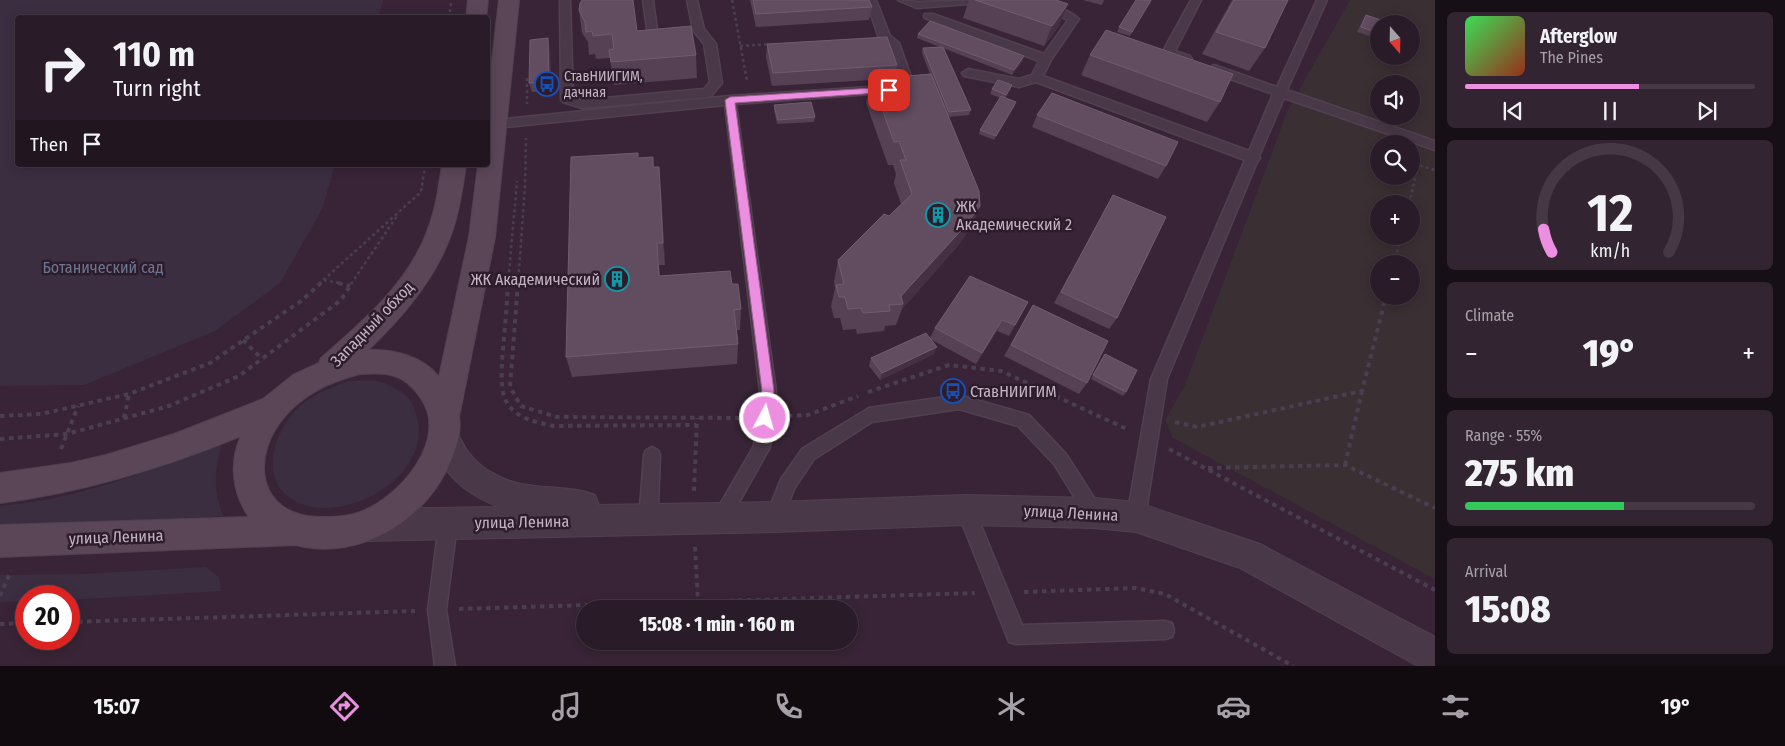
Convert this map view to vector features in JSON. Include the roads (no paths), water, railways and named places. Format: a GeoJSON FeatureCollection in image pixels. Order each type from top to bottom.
{"type":"FeatureCollection","features":[{"type":"Feature","properties":{"kind":"main road"},"geometry":{"type":"LineString","coordinates":[[476,15],[478,0]]}},
{"type":"Feature","properties":{"kind":"main road"},"geometry":{"type":"LineString","coordinates":[[445,427],[435,390],[416,373],[390,363],[360,362],[328,370],[298,385],[273,408],[256,435],[248,465],[251,493],[267,516],[292,530],[329,534],[368,525],[405,503],[431,472],[445,427],[482,238],[509,0]]}},
{"type":"Feature","properties":{"kind":"main road","name":"Западный обход"},"geometry":{"type":"LineString","coordinates":[[328,370],[362,339],[412,285],[438,239],[450,191],[454,167]]}},
{"type":"Feature","properties":{"kind":"main road"},"geometry":{"type":"LineString","coordinates":[[0,488],[48,483],[127,463],[180,447],[273,408]]}},
{"type":"Feature","properties":{"kind":"main road","name":"улица Ленина"},"geometry":{"type":"LineString","coordinates":[[0,541],[292,530]]}},
{"type":"Feature","properties":{"kind":"street","name":"улица Ленина"},"geometry":{"type":"LineString","coordinates":[[445,427],[458,463],[487,488],[517,500],[721,518],[966,510],[1094,513],[1136,517],[1248,555],[1435,656]]}},
{"type":"Feature","properties":{"kind":"street","name":"улица Ленина"},"geometry":{"type":"LineString","coordinates":[[368,525],[448,524],[662,513]]}},
{"type":"Feature","properties":{"kind":"lane"},"geometry":{"type":"LineString","coordinates":[[565,0],[567,99],[582,104],[707,93],[716,83],[710,44],[689,31],[652,34],[648,0]]}},
{"type":"Feature","properties":{"kind":"lane"},"geometry":{"type":"LineString","coordinates":[[689,31],[692,0]]}},
{"type":"Feature","properties":{"kind":"lane"},"geometry":{"type":"LineString","coordinates":[[496,124],[730,100],[909,88],[893,42],[880,38],[871,0]]}},
{"type":"Feature","properties":{"kind":"lane"},"geometry":{"type":"LineString","coordinates":[[903,0],[917,5],[980,0]]}},
{"type":"Feature","properties":{"kind":"lane"},"geometry":{"type":"LineString","coordinates":[[1011,0],[1050,5],[1074,19],[1046,59],[1036,78]]}},
{"type":"Feature","properties":{"kind":"lane"},"geometry":{"type":"LineString","coordinates":[[1196,0],[1168,53],[1435,146]]}},
{"type":"Feature","properties":{"kind":"lane"},"geometry":{"type":"LineString","coordinates":[[1136,517],[1159,379],[1254,158],[1280,92],[1322,0]]}},
{"type":"Feature","properties":{"kind":"lane"},"geometry":{"type":"LineString","coordinates":[[929,16],[1046,59]]}},
{"type":"Feature","properties":{"kind":"lane"},"geometry":{"type":"LineString","coordinates":[[968,74],[1019,83],[1036,78],[1254,158]]}},
{"type":"Feature","properties":{"kind":"lane"},"geometry":{"type":"LineString","coordinates":[[721,518],[762,447],[768,391],[730,100]]}},
{"type":"Feature","properties":{"kind":"lane"},"geometry":{"type":"LineString","coordinates":[[775,517],[788,486],[808,454],[869,415],[959,402],[1023,420],[1060,459],[1094,513]]}},
{"type":"Feature","properties":{"kind":"lane"},"geometry":{"type":"LineString","coordinates":[[652,455],[662,513]]}},
{"type":"Feature","properties":{"kind":"lane"},"geometry":{"type":"LineString","coordinates":[[966,510],[1016,634],[1165,630]]}},
{"type":"Feature","properties":{"kind":"lane"},"geometry":{"type":"LineString","coordinates":[[445,666],[437,610],[448,524]]}},
{"type":"Feature","properties":{"kind":"place","name":"СтавНИИГИМ, дачная"},"geometry":{"type":"Point","coordinates":[547,84]}},
{"type":"Feature","properties":{"kind":"place","name":"ЖК Академический 2"},"geometry":{"type":"Point","coordinates":[938,215]}},
{"type":"Feature","properties":{"kind":"place","name":"ЖК Академический"},"geometry":{"type":"Point","coordinates":[617,279]}},
{"type":"Feature","properties":{"kind":"place","name":"СтавНИИГИМ"},"geometry":{"type":"Point","coordinates":[953,391]}},
{"type":"Feature","properties":{"kind":"park label","name":"Ботанический сад"},"geometry":{"type":"Point","coordinates":[103,267]}}]}
